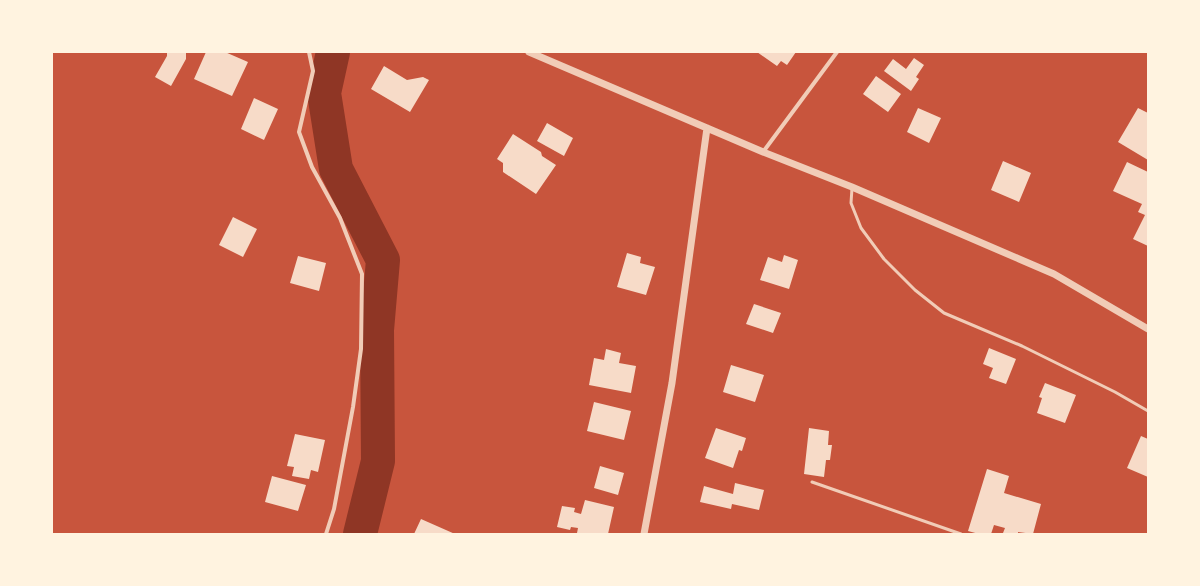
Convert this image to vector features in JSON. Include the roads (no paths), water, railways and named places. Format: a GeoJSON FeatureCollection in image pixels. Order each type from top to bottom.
{"type":"FeatureCollection","features":[{"type":"Feature","properties":{"kind":"street"},"geometry":{"type":"LineString","coordinates":[[309,52],[313,71],[299,132],[312,167],[340,218],[362,274],[361,349],[334,509],[326,534]]}},
{"type":"Feature","properties":{"kind":"street"},"geometry":{"type":"LineString","coordinates":[[529,52],[762,152],[852,187],[1054,274],[1148,329]]}},
{"type":"Feature","properties":{"kind":"street"},"geometry":{"type":"LineString","coordinates":[[762,152],[837,52]]}},
{"type":"Feature","properties":{"kind":"street"},"geometry":{"type":"LineString","coordinates":[[644,534],[672,383],[707,128]]}},
{"type":"Feature","properties":{"kind":"lane"},"geometry":{"type":"LineString","coordinates":[[852,187],[851,203],[861,228],[884,259],[915,290],[944,313],[1022,346],[1148,410]]}},
{"type":"Feature","properties":{"kind":"lane"},"geometry":{"type":"LineString","coordinates":[[812,482],[961,534]]}},
{"type":"Feature","properties":{"kind":"waterway"},"geometry":{"type":"LineString","coordinates":[[333,52],[324,93],[336,169],[383,260],[377,330],[378,461],[360,534]]}}]}
